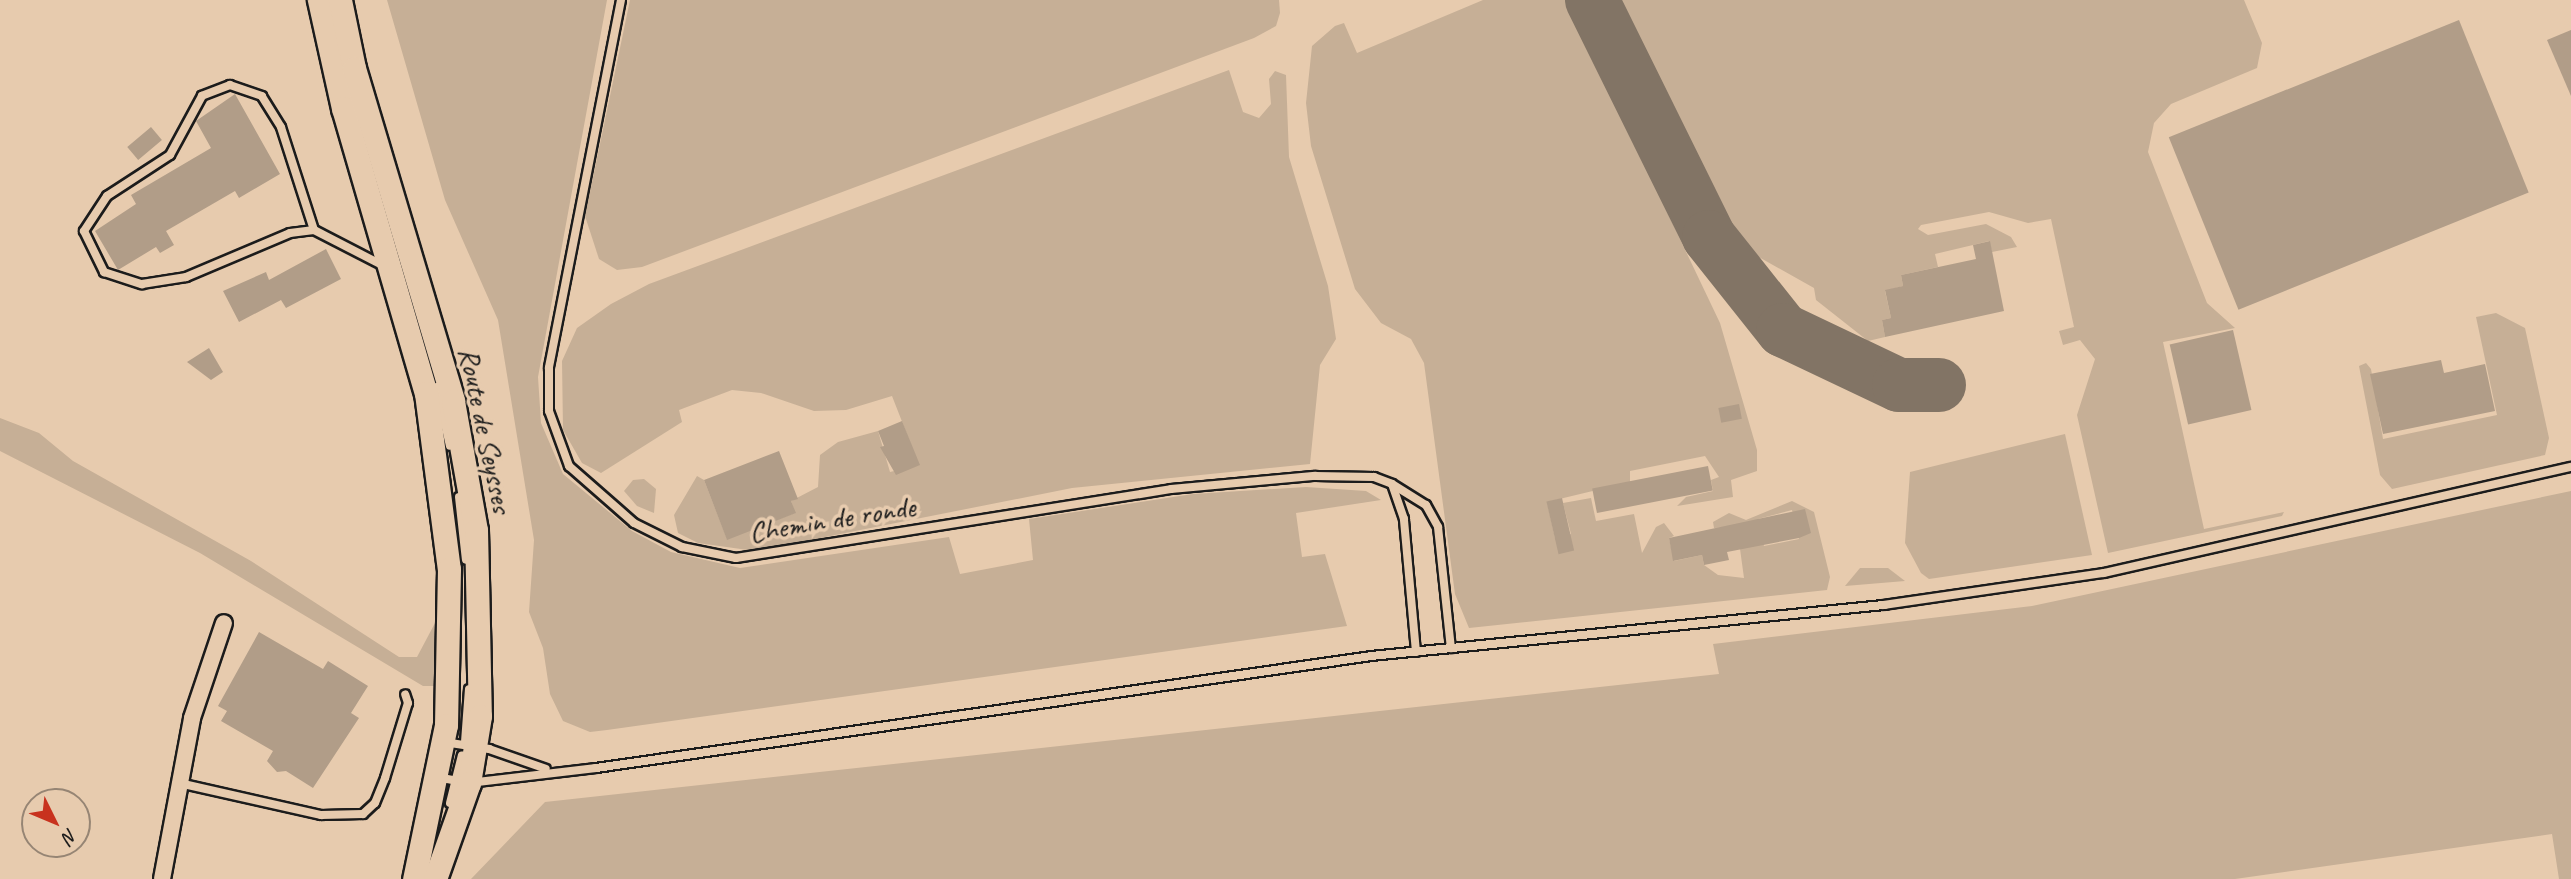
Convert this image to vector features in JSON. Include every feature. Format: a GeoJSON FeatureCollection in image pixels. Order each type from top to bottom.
{"type":"FeatureCollection","features":[{"type":"Feature","properties":{"kind":"main road","name":"Route de Seysses"},"geometry":{"type":"LineString","coordinates":[[318,0],[400,266],[453,401],[476,530],[482,660],[461,745],[435,879]]}},
{"type":"Feature","properties":{"kind":"main road","name":"Route de Seysses"},"geometry":{"type":"LineString","coordinates":[[340,0],[400,266],[436,449],[461,745],[455,780],[414,879]]}},
{"type":"Feature","properties":{"kind":"street"},"geometry":{"type":"LineString","coordinates":[[162,879],[192,718],[223,624]]}},
{"type":"Feature","properties":{"kind":"lane","name":"Route de Seysses"},"geometry":{"type":"LineString","coordinates":[[329,0],[400,266]]}},
{"type":"Feature","properties":{"kind":"lane","name":"Chemin de ronde"},"geometry":{"type":"LineString","coordinates":[[621,0],[551,356],[549,411],[569,466],[634,523],[682,547],[736,558],[1171,489],[1315,475],[1374,477],[1392,484],[1426,505],[1438,527],[1451,648]]}},
{"type":"Feature","properties":{"kind":"lane"},"geometry":{"type":"LineString","coordinates":[[314,230],[281,127],[262,96],[230,85],[202,96],[170,155],[107,196],[84,231],[104,272],[142,284],[186,277],[290,233],[314,230],[359,257],[400,266]]}},
{"type":"Feature","properties":{"kind":"lane"},"geometry":{"type":"LineString","coordinates":[[455,780],[596,768],[1416,652],[1884,605],[2104,573],[2571,467]]}},
{"type":"Feature","properties":{"kind":"lane"},"geometry":{"type":"LineString","coordinates":[[1392,484],[1404,519],[1416,652]]}},
{"type":"Feature","properties":{"kind":"lane"},"geometry":{"type":"LineString","coordinates":[[179,783],[321,815],[363,814],[375,803],[385,778],[408,703],[405,694]]}},
{"type":"Feature","properties":{"kind":"lane"},"geometry":{"type":"LineString","coordinates":[[461,745],[548,770]]}},
{"type":"Feature","properties":{"kind":"lane","name":"Route de Seysses"},"geometry":{"type":"LineString","coordinates":[[425,879],[455,780]]}},
{"type":"Feature","properties":{"kind":"shaded area"},"geometry":{"type":"Polygon","coordinates":[[[387,0],[607,0],[538,377],[541,423],[563,474],[632,531],[671,552],[740,568],[949,537],[960,574],[1033,560],[1029,519],[1193,494],[1306,487],[1366,491],[1381,500],[1296,513],[1302,557],[1325,554],[1347,626],[607,730],[590,732],[563,721],[550,694],[543,648],[529,612],[534,540],[498,320],[445,200],[387,0]]]}},
{"type":"Feature","properties":{"kind":"shaded area"},"geometry":{"type":"Polygon","coordinates":[[[630,0],[1279,0],[1280,13],[1276,26],[1254,38],[642,267],[617,270],[599,259],[585,216],[630,0]]]}},
{"type":"Feature","properties":{"kind":"shaded area"},"geometry":{"type":"Polygon","coordinates":[[[1483,0],[1566,0],[1720,323],[1757,450],[1757,471],[1731,480],[1733,497],[1677,506],[1686,497],[1713,491],[1711,480],[1719,477],[1705,456],[1630,471],[1630,482],[1547,502],[1555,538],[1571,534],[1563,503],[1591,498],[1596,521],[1634,514],[1642,553],[1656,527],[1664,523],[1674,536],[1669,538],[1674,561],[1702,555],[1704,565],[1718,575],[1744,578],[1737,527],[1714,528],[1713,522],[1729,513],[1746,520],[1792,501],[1814,512],[1830,577],[1827,590],[1469,628],[1455,594],[1424,363],[1411,339],[1381,323],[1355,289],[1311,146],[1306,103],[1312,46],[1335,26],[1344,23],[1357,53],[1483,0]],[[1792,510],[1758,519],[1764,546],[1799,539],[1792,510]]]}},
{"type":"Feature","properties":{"kind":"shaded area"},"geometry":{"type":"Polygon","coordinates":[[[1619,0],[2244,0],[2262,43],[2257,68],[2171,104],[2154,123],[2148,152],[2207,303],[2235,328],[2163,342],[2204,529],[2284,512],[2282,516],[2108,553],[2077,415],[2095,359],[2080,340],[2063,345],[2059,331],[2074,327],[2051,219],[2028,223],[1989,212],[1921,225],[1918,229],[1928,235],[1986,224],[2011,237],[2017,247],[1992,252],[1989,241],[1935,254],[1938,267],[1901,275],[1903,286],[1885,291],[1891,318],[1882,320],[1885,337],[1868,341],[1816,300],[1814,288],[1757,256],[1736,233],[1619,0]]]}},
{"type":"Feature","properties":{"kind":"shaded area"},"geometry":{"type":"Polygon","coordinates":[[[1229,70],[1243,112],[1259,118],[1271,104],[1269,79],[1275,71],[1286,75],[1289,157],[1328,286],[1336,339],[1320,365],[1310,464],[1072,488],[755,551],[698,543],[678,533],[674,515],[697,476],[704,480],[727,539],[795,513],[791,501],[818,487],[820,455],[838,442],[878,431],[890,472],[919,465],[892,396],[846,410],[814,411],[761,393],[732,390],[679,410],[682,422],[601,473],[582,463],[563,430],[562,361],[577,328],[611,304],[649,284],[1229,70]]]}},
{"type":"Feature","properties":{"kind":"shaded area"},"geometry":{"type":"Polygon","coordinates":[[[2496,313],[2525,328],[2549,438],[2545,455],[2392,489],[2380,475],[2359,366],[2366,363],[2371,369],[2383,439],[2497,415],[2476,317],[2496,313]]]}},
{"type":"Feature","properties":{"kind":"shaded area"},"geometry":{"type":"Polygon","coordinates":[[[0,418],[39,433],[73,461],[251,561],[399,657],[417,657],[435,623],[434,686],[423,686],[200,553],[0,451],[0,418]]]}},
{"type":"Feature","properties":{"kind":"shaded area"},"geometry":{"type":"Polygon","coordinates":[[[2065,434],[2092,555],[1929,579],[1921,573],[1905,543],[1910,472],[2065,434]]]}},
{"type":"Feature","properties":{"kind":"shaded area"},"geometry":{"type":"Polygon","coordinates":[[[644,479],[656,489],[654,513],[637,506],[624,491],[633,480],[644,479]]]}},
{"type":"Feature","properties":{"kind":"shaded area"},"geometry":{"type":"Polygon","coordinates":[[[2571,491],[2571,879],[2559,879],[2552,834],[2235,879],[471,879],[545,802],[1719,674],[1713,644],[2032,606],[2571,491]]]}},
{"type":"Feature","properties":{"kind":"shaded area"},"geometry":{"type":"Polygon","coordinates":[[[1860,568],[1888,568],[1905,581],[1845,586],[1860,568]]]}},
{"type":"Feature","properties":{"kind":"building"},"geometry":{"type":"Polygon","coordinates":[[[2459,20],[2529,192],[2238,310],[2169,137],[2459,20]]]}},
{"type":"Feature","properties":{"kind":"building"},"geometry":{"type":"Polygon","coordinates":[[[2571,30],[2571,96],[2547,40],[2571,30]]]}},
{"type":"Feature","properties":{"kind":"building"},"geometry":{"type":"Polygon","coordinates":[[[235,94],[280,174],[239,198],[235,191],[166,231],[174,245],[160,253],[156,247],[118,270],[95,231],[136,204],[131,195],[211,148],[196,121],[235,94]]]}},
{"type":"Feature","properties":{"kind":"building"},"geometry":{"type":"Polygon","coordinates":[[[151,127],[162,140],[138,160],[127,147],[151,127]]]}},
{"type":"Feature","properties":{"kind":"building"},"geometry":{"type":"Polygon","coordinates":[[[1990,241],[2004,311],[1885,337],[1882,320],[1891,318],[1885,290],[1903,286],[1901,275],[1976,259],[1973,245],[1990,241]]]}},
{"type":"Feature","properties":{"kind":"building"},"geometry":{"type":"Polygon","coordinates":[[[326,249],[341,279],[286,308],[281,300],[239,322],[223,291],[266,272],[269,280],[326,249]]]}},
{"type":"Feature","properties":{"kind":"building"},"geometry":{"type":"Polygon","coordinates":[[[2233,330],[2251,410],[2188,425],[2170,345],[2233,330]]]}},
{"type":"Feature","properties":{"kind":"building"},"geometry":{"type":"Polygon","coordinates":[[[209,348],[223,372],[211,380],[187,362],[209,348]]]}},
{"type":"Feature","properties":{"kind":"building"},"geometry":{"type":"Polygon","coordinates":[[[2441,360],[2444,373],[2485,364],[2495,411],[2383,434],[2370,374],[2441,360]]]}},
{"type":"Feature","properties":{"kind":"building"},"geometry":{"type":"Polygon","coordinates":[[[1739,404],[1742,419],[1721,423],[1718,408],[1739,404]]]}},
{"type":"Feature","properties":{"kind":"building"},"geometry":{"type":"Polygon","coordinates":[[[902,421],[920,465],[896,475],[880,447],[884,446],[878,431],[902,421]]]}},
{"type":"Feature","properties":{"kind":"building"},"geometry":{"type":"Polygon","coordinates":[[[779,451],[798,499],[791,501],[796,513],[727,540],[704,480],[779,451]]]}},
{"type":"Feature","properties":{"kind":"building"},"geometry":{"type":"Polygon","coordinates":[[[1708,466],[1713,491],[1597,513],[1592,489],[1708,466]]]}},
{"type":"Feature","properties":{"kind":"building"},"geometry":{"type":"Polygon","coordinates":[[[1562,498],[1574,551],[1559,554],[1546,502],[1562,498]]]}},
{"type":"Feature","properties":{"kind":"building"},"geometry":{"type":"Polygon","coordinates":[[[1805,509],[1811,533],[1799,538],[1727,552],[1729,560],[1704,565],[1702,555],[1673,561],[1669,538],[1805,509]]]}},
{"type":"Feature","properties":{"kind":"building"},"geometry":{"type":"Polygon","coordinates":[[[259,632],[323,669],[328,661],[368,686],[351,713],[359,718],[313,788],[286,771],[277,772],[267,761],[273,751],[221,721],[227,711],[218,706],[259,632]]]}},
{"type":"Feature","properties":{"kind":"taxiway"},"geometry":{"type":"LineString","coordinates":[[1592,0],[1709,237],[1783,330],[1899,385],[1939,385]]}}]}
